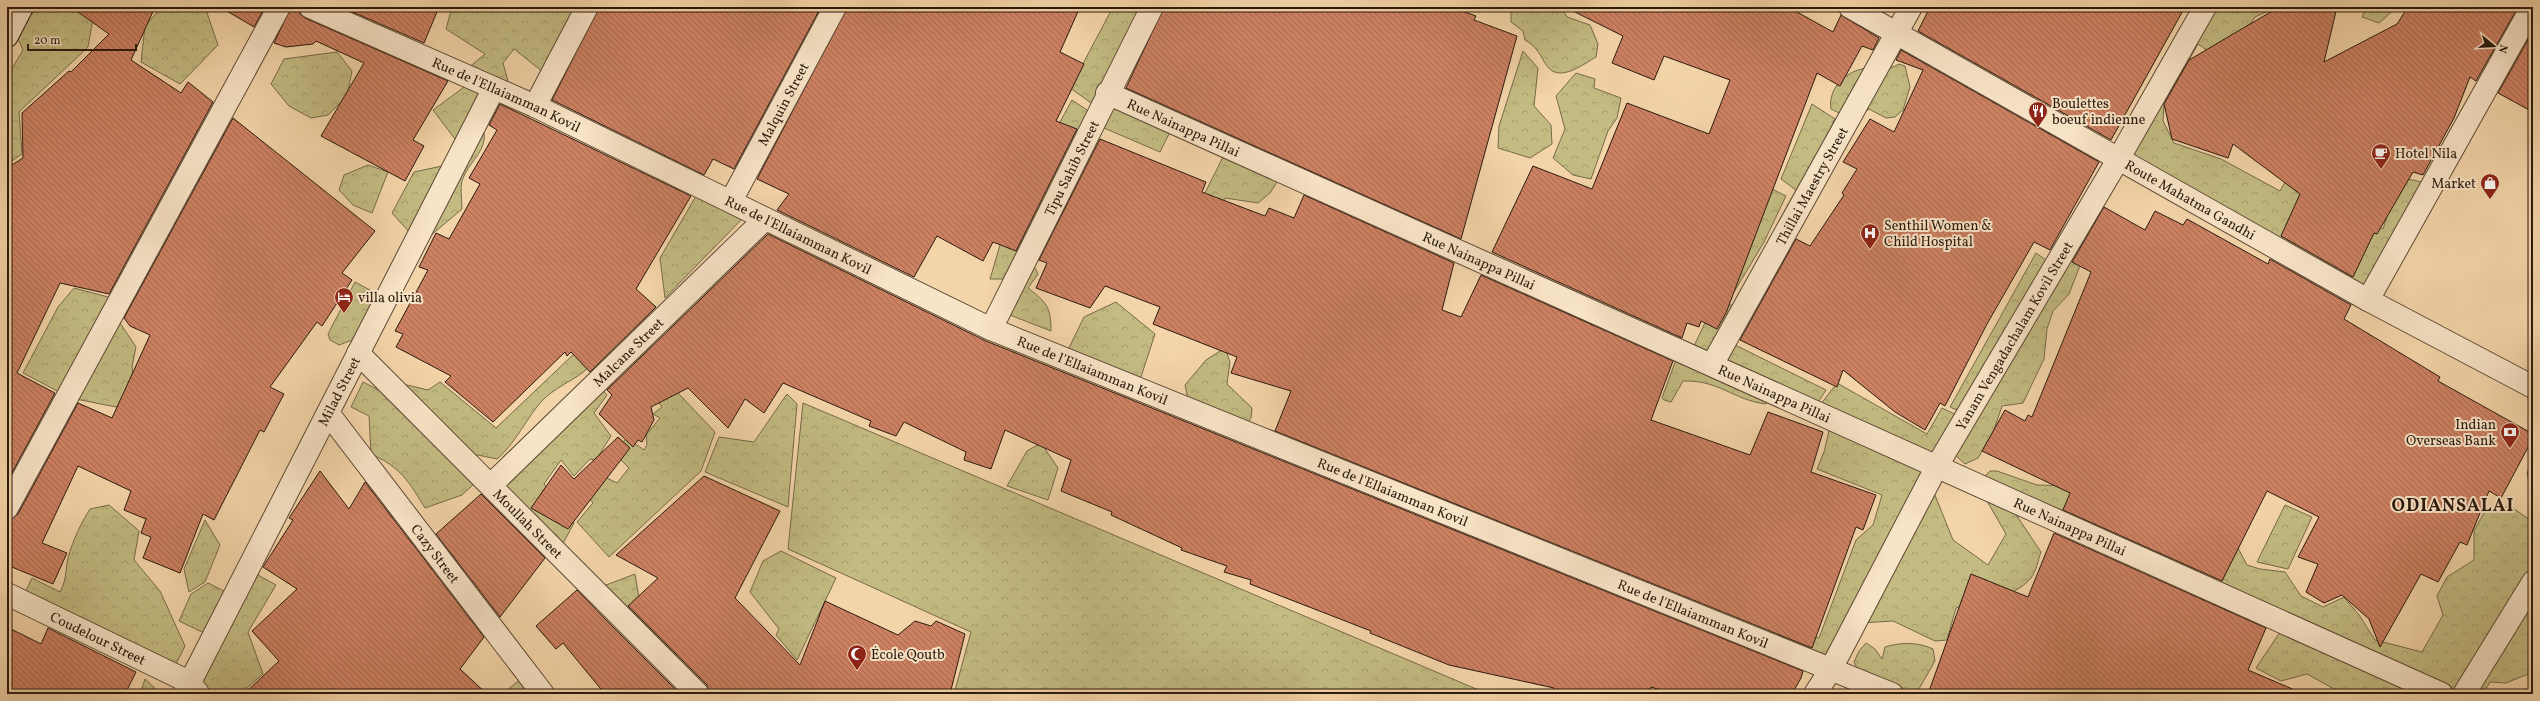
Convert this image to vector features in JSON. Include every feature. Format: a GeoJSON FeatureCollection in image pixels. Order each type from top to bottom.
{"type":"FeatureCollection","features":[{"type":"Feature","properties":{"kind":"street"},"geometry":{"type":"LineString","coordinates":[[7,36],[22,7]]}},
{"type":"Feature","properties":{"kind":"street"},"geometry":{"type":"LineString","coordinates":[[7,508],[279,7]]}},
{"type":"Feature","properties":{"kind":"street"},"geometry":{"type":"LineString","coordinates":[[535,106],[587,7]]}},
{"type":"Feature","properties":{"kind":"street","name":"Malquin Street"},"geometry":{"type":"LineString","coordinates":[[731,202],[835,7]]}},
{"type":"Feature","properties":{"kind":"street","name":"Tipu Sahib Street"},"geometry":{"type":"LineString","coordinates":[[991,329],[1107,93],[1152,7]]}},
{"type":"Feature","properties":{"kind":"street","name":"Route Mahatma Gandhi"},"geometry":{"type":"LineString","coordinates":[[1850,7],[2368,300],[2533,387]]}},
{"type":"Feature","properties":{"kind":"street","name":"Thillai Maestry Street"},"geometry":{"type":"LineString","coordinates":[[1712,365],[1911,7]]}},
{"type":"Feature","properties":{"kind":"street","name":"Yanam Vengadachalam Kovil Street"},"geometry":{"type":"LineString","coordinates":[[1815,694],[1831,668],[1937,466],[2119,158],[2205,7]]}},
{"type":"Feature","properties":{"kind":"street"},"geometry":{"type":"LineString","coordinates":[[2368,300],[2532,7]]}},
{"type":"Feature","properties":{"kind":"street","name":"Rue de l'Ellaiamman Kovil"},"geometry":{"type":"LineString","coordinates":[[323,10],[535,106],[991,329],[1892,694]]}},
{"type":"Feature","properties":{"kind":"street","name":"Milad Street"},"geometry":{"type":"LineString","coordinates":[[191,690],[358,353],[494,88]]}},
{"type":"Feature","properties":{"kind":"street","name":"Rue Nainappa Pillai"},"geometry":{"type":"LineString","coordinates":[[1107,93],[2442,694]]}},
{"type":"Feature","properties":{"kind":"street","name":"Malcane Street"},"geometry":{"type":"LineString","coordinates":[[491,485],[765,219]]}},
{"type":"Feature","properties":{"kind":"street","name":"Moullah Street"},"geometry":{"type":"LineString","coordinates":[[358,353],[698,694]]}},
{"type":"Feature","properties":{"kind":"street","name":"Cazy Street"},"geometry":{"type":"LineString","coordinates":[[328,413],[543,694]]}},
{"type":"Feature","properties":{"kind":"street"},"geometry":{"type":"LineString","coordinates":[[2464,694],[2533,582]]}},
{"type":"Feature","properties":{"kind":"street","name":"Coudelour Street"},"geometry":{"type":"LineString","coordinates":[[7,594],[191,690]]}},
{"type":"Feature","properties":{"kind":"green space"},"geometry":{"type":"Polygon","coordinates":[[[41,7],[95,7],[88,47],[19,112],[22,154],[7,164],[7,77],[23,50],[16,34],[34,11],[41,7]]]}},
{"type":"Feature","properties":{"kind":"green space"},"geometry":{"type":"Polygon","coordinates":[[[162,7],[205,7],[218,45],[180,84],[141,62],[145,26],[162,7]]]}},
{"type":"Feature","properties":{"kind":"green space"},"geometry":{"type":"Polygon","coordinates":[[[452,7],[578,7],[543,72],[514,49],[503,63],[510,88],[467,69],[485,54],[446,29],[452,7]]]}},
{"type":"Feature","properties":{"kind":"green space"},"geometry":{"type":"Polygon","coordinates":[[[1113,7],[1144,7],[1097,107],[1070,88],[1113,7]]]}},
{"type":"Feature","properties":{"kind":"green space"},"geometry":{"type":"Polygon","coordinates":[[[1519,7],[1561,7],[1567,17],[1590,25],[1598,44],[1596,57],[1577,68],[1563,73],[1550,69],[1535,47],[1525,40],[1523,31],[1511,22],[1511,12],[1519,7]]]}},
{"type":"Feature","properties":{"kind":"green space"},"geometry":{"type":"Polygon","coordinates":[[[2209,7],[2277,7],[2255,17],[2243,34],[2230,66],[2198,44],[2164,105],[2163,121],[2174,143],[2221,159],[2280,191],[2311,136],[2318,192],[2383,229],[2399,177],[2431,184],[2368,297],[2122,157],[2209,7]]]}},
{"type":"Feature","properties":{"kind":"green space"},"geometry":{"type":"Polygon","coordinates":[[[2366,7],[2397,7],[2379,23],[2362,17],[2366,7]]]}},
{"type":"Feature","properties":{"kind":"green space"},"geometry":{"type":"Polygon","coordinates":[[[1523,51],[1538,68],[1534,106],[1551,125],[1552,144],[1530,158],[1498,148],[1499,126],[1523,51]]]}},
{"type":"Feature","properties":{"kind":"green space"},"geometry":{"type":"Polygon","coordinates":[[[337,52],[352,71],[347,96],[328,115],[311,118],[289,106],[271,84],[284,59],[337,52]]]}},
{"type":"Feature","properties":{"kind":"green space"},"geometry":{"type":"Polygon","coordinates":[[[1899,64],[1905,66],[1910,87],[1903,110],[1895,117],[1886,118],[1869,109],[1860,114],[1850,115],[1831,109],[1834,89],[1843,78],[1849,74],[1867,68],[1883,69],[1899,64]]]}},
{"type":"Feature","properties":{"kind":"green space"},"geometry":{"type":"Polygon","coordinates":[[[1576,73],[1595,79],[1594,88],[1621,98],[1617,118],[1608,131],[1591,179],[1573,175],[1553,158],[1565,129],[1556,96],[1576,73]]]}},
{"type":"Feature","properties":{"kind":"green space"},"geometry":{"type":"Polygon","coordinates":[[[471,82],[481,96],[458,143],[433,110],[471,82]]]}},
{"type":"Feature","properties":{"kind":"green space"},"geometry":{"type":"Polygon","coordinates":[[[1110,97],[1172,128],[1160,152],[1097,125],[1110,97]]]}},
{"type":"Feature","properties":{"kind":"green space"},"geometry":{"type":"Polygon","coordinates":[[[1072,100],[1090,112],[1003,279],[990,279],[1008,218],[1072,100]]]}},
{"type":"Feature","properties":{"kind":"green space"},"geometry":{"type":"Polygon","coordinates":[[[1812,104],[1835,119],[1800,193],[1781,179],[1812,104]]]}},
{"type":"Feature","properties":{"kind":"green space"},"geometry":{"type":"Polygon","coordinates":[[[481,123],[484,132],[484,140],[479,154],[465,173],[461,184],[462,209],[430,236],[481,123]]]}},
{"type":"Feature","properties":{"kind":"green space"},"geometry":{"type":"Polygon","coordinates":[[[1223,157],[1282,174],[1270,193],[1258,203],[1225,198],[1215,218],[1199,205],[1223,157]]]}},
{"type":"Feature","properties":{"kind":"green space"},"geometry":{"type":"Polygon","coordinates":[[[368,165],[388,172],[372,213],[353,205],[339,190],[344,175],[368,165]]]}},
{"type":"Feature","properties":{"kind":"green space"},"geometry":{"type":"Polygon","coordinates":[[[442,166],[412,235],[392,213],[414,172],[442,166]]]}},
{"type":"Feature","properties":{"kind":"green space"},"geometry":{"type":"Polygon","coordinates":[[[1762,184],[1786,196],[1764,242],[1734,292],[1713,304],[1762,184]]]}},
{"type":"Feature","properties":{"kind":"green space"},"geometry":{"type":"Polygon","coordinates":[[[696,196],[744,217],[665,298],[660,258],[696,196]]]}},
{"type":"Feature","properties":{"kind":"green space"},"geometry":{"type":"Polygon","coordinates":[[[2081,237],[2088,245],[2069,294],[2053,311],[2047,329],[2044,359],[2023,403],[2002,406],[1994,430],[1978,458],[1965,464],[1953,453],[2081,237]]]}},
{"type":"Feature","properties":{"kind":"green space"},"geometry":{"type":"Polygon","coordinates":[[[2036,253],[2050,263],[1963,413],[1950,407],[2036,253]]]}},
{"type":"Feature","properties":{"kind":"green space"},"geometry":{"type":"Polygon","coordinates":[[[1032,262],[1038,274],[1028,288],[1047,306],[1050,316],[1051,331],[1010,315],[1032,262]]]}},
{"type":"Feature","properties":{"kind":"green space"},"geometry":{"type":"Polygon","coordinates":[[[355,282],[370,290],[372,303],[355,339],[339,345],[330,340],[328,334],[355,282]]]}},
{"type":"Feature","properties":{"kind":"green space"},"geometry":{"type":"Polygon","coordinates":[[[74,288],[112,298],[61,393],[23,373],[58,307],[74,288]]]}},
{"type":"Feature","properties":{"kind":"green space"},"geometry":{"type":"Polygon","coordinates":[[[1116,302],[1155,334],[1139,383],[1066,354],[1084,317],[1116,302]]]}},
{"type":"Feature","properties":{"kind":"green space"},"geometry":{"type":"Polygon","coordinates":[[[1739,303],[1710,359],[1694,346],[1711,310],[1739,303]]]}},
{"type":"Feature","properties":{"kind":"green space"},"geometry":{"type":"Polygon","coordinates":[[[116,317],[136,347],[132,367],[135,388],[116,407],[76,399],[116,317]]]}},
{"type":"Feature","properties":{"kind":"green space"},"geometry":{"type":"Polygon","coordinates":[[[597,332],[596,352],[593,362],[584,372],[556,389],[544,399],[505,452],[497,459],[468,453],[398,383],[428,390],[440,382],[496,428],[597,332]]]}},
{"type":"Feature","properties":{"kind":"green space"},"geometry":{"type":"Polygon","coordinates":[[[1733,344],[1826,390],[1815,407],[1719,365],[1733,344]]]}},
{"type":"Feature","properties":{"kind":"green space"},"geometry":{"type":"Polygon","coordinates":[[[1225,348],[1230,362],[1227,384],[1252,408],[1251,418],[1247,424],[1189,404],[1185,385],[1206,360],[1225,348]]]}},
{"type":"Feature","properties":{"kind":"green space"},"geometry":{"type":"Polygon","coordinates":[[[641,354],[715,432],[701,471],[609,557],[577,522],[593,503],[585,493],[599,474],[617,483],[629,468],[613,452],[627,438],[644,450],[647,445],[646,435],[660,418],[653,414],[662,407],[654,397],[657,388],[628,355],[641,354]]]}},
{"type":"Feature","properties":{"kind":"green space"},"geometry":{"type":"Polygon","coordinates":[[[1678,354],[1768,395],[1766,404],[1744,399],[1707,384],[1683,381],[1671,402],[1664,400],[1662,398],[1678,354]]]}},
{"type":"Feature","properties":{"kind":"green space"},"geometry":{"type":"Polygon","coordinates":[[[363,382],[400,401],[476,482],[462,495],[425,508],[409,482],[397,470],[371,454],[369,416],[351,407],[363,382]]]}},
{"type":"Feature","properties":{"kind":"green space"},"geometry":{"type":"Polygon","coordinates":[[[1837,383],[1927,434],[1942,408],[1961,417],[1935,461],[1817,409],[1837,383]]]}},
{"type":"Feature","properties":{"kind":"green space"},"geometry":{"type":"Polygon","coordinates":[[[600,387],[607,395],[594,413],[611,436],[596,460],[590,459],[574,476],[561,460],[544,484],[574,523],[559,551],[496,485],[600,387]]]}},
{"type":"Feature","properties":{"kind":"green space"},"geometry":{"type":"Polygon","coordinates":[[[787,394],[797,404],[788,507],[705,472],[719,437],[754,442],[787,394]]]}},
{"type":"Feature","properties":{"kind":"green space"},"geometry":{"type":"Polygon","coordinates":[[[803,403],[1488,694],[954,694],[971,632],[788,549],[803,403]]]}},
{"type":"Feature","properties":{"kind":"green space"},"geometry":{"type":"Polygon","coordinates":[[[1831,422],[1932,467],[1831,666],[1767,637],[1788,617],[1804,635],[1819,638],[1856,540],[1873,525],[1882,495],[1817,469],[1824,452],[1831,422]]]}},
{"type":"Feature","properties":{"kind":"green space"},"geometry":{"type":"Polygon","coordinates":[[[1041,443],[1058,468],[1048,500],[1007,486],[1027,451],[1041,443]]]}},
{"type":"Feature","properties":{"kind":"green space"},"geometry":{"type":"Polygon","coordinates":[[[2533,460],[2533,495],[2532,495],[2527,473],[2533,460]]]}},
{"type":"Feature","properties":{"kind":"green space"},"geometry":{"type":"Polygon","coordinates":[[[1990,471],[1997,471],[2037,485],[2077,486],[2238,548],[2247,565],[2260,569],[2285,572],[2301,596],[2323,607],[2344,597],[2359,615],[2375,640],[2422,652],[2443,615],[2437,596],[2447,577],[2474,560],[2474,531],[2485,511],[2510,506],[2533,522],[2533,570],[2456,693],[1983,478],[1990,471]]]}},
{"type":"Feature","properties":{"kind":"green space"},"geometry":{"type":"Polygon","coordinates":[[[1931,493],[1935,495],[1953,540],[1988,565],[2006,534],[1987,501],[2015,513],[2041,552],[2033,575],[2023,585],[2006,595],[1956,608],[1947,640],[1935,641],[1893,621],[1861,623],[1931,493]]]}},
{"type":"Feature","properties":{"kind":"green space"},"geometry":{"type":"Polygon","coordinates":[[[109,505],[139,531],[134,560],[160,591],[185,646],[174,668],[25,593],[32,578],[60,592],[65,579],[70,551],[83,521],[90,509],[109,505]]]}},
{"type":"Feature","properties":{"kind":"green space"},"geometry":{"type":"Polygon","coordinates":[[[2285,505],[2312,517],[2288,569],[2257,562],[2285,505]]]}},
{"type":"Feature","properties":{"kind":"green space"},"geometry":{"type":"Polygon","coordinates":[[[205,520],[220,545],[205,582],[189,592],[184,569],[205,520]]]}},
{"type":"Feature","properties":{"kind":"green space"},"geometry":{"type":"Polygon","coordinates":[[[781,551],[836,578],[797,660],[776,635],[779,629],[750,592],[763,561],[781,551]]]}},
{"type":"Feature","properties":{"kind":"green space"},"geometry":{"type":"Polygon","coordinates":[[[635,574],[640,604],[683,628],[673,663],[601,587],[635,574]]]}},
{"type":"Feature","properties":{"kind":"green space"},"geometry":{"type":"Polygon","coordinates":[[[258,575],[276,585],[248,632],[263,674],[240,694],[210,694],[196,678],[258,575]]]}},
{"type":"Feature","properties":{"kind":"green space"},"geometry":{"type":"Polygon","coordinates":[[[208,583],[224,591],[204,633],[179,621],[191,594],[208,583]]]}},
{"type":"Feature","properties":{"kind":"green space"},"geometry":{"type":"Polygon","coordinates":[[[2533,588],[2533,672],[2506,683],[2490,682],[2483,694],[2468,694],[2533,588]]]}},
{"type":"Feature","properties":{"kind":"green space"},"geometry":{"type":"Polygon","coordinates":[[[2286,623],[2429,694],[2343,694],[2307,674],[2281,681],[2256,668],[2286,623]]]}},
{"type":"Feature","properties":{"kind":"green space"},"geometry":{"type":"Polygon","coordinates":[[[1866,643],[1875,649],[1882,659],[1885,647],[1891,645],[1915,644],[1933,649],[1935,661],[1916,694],[1890,689],[1864,675],[1858,669],[1854,662],[1859,651],[1866,643]]]}},
{"type":"Feature","properties":{"kind":"green space"},"geometry":{"type":"Polygon","coordinates":[[[145,679],[158,691],[157,694],[140,694],[145,679]]]}},
{"type":"Feature","properties":{"kind":"green space"},"geometry":{"type":"Polygon","coordinates":[[[521,679],[533,694],[502,694],[521,679]]]}},
{"type":"Feature","properties":{"kind":"building"},"geometry":{"type":"Polygon","coordinates":[[[71,7],[155,7],[131,60],[181,93],[188,82],[213,102],[109,294],[60,283],[17,373],[55,393],[7,482],[7,168],[23,158],[22,113],[69,71],[71,72],[109,34],[71,7]]]}},
{"type":"Feature","properties":{"kind":"building"},"geometry":{"type":"Polygon","coordinates":[[[220,7],[265,7],[254,27],[220,7]]]}},
{"type":"Feature","properties":{"kind":"building"},"geometry":{"type":"Polygon","coordinates":[[[291,7],[298,7],[300,14],[305,18],[448,81],[413,140],[424,146],[405,181],[321,136],[364,63],[316,41],[313,44],[286,47],[274,43],[291,7]]]}},
{"type":"Feature","properties":{"kind":"building"},"geometry":{"type":"Polygon","coordinates":[[[341,7],[439,7],[424,43],[341,7]]]}},
{"type":"Feature","properties":{"kind":"building"},"geometry":{"type":"Polygon","coordinates":[[[599,7],[821,7],[734,169],[713,159],[704,175],[552,100],[599,7]]]}},
{"type":"Feature","properties":{"kind":"building"},"geometry":{"type":"Polygon","coordinates":[[[847,7],[1080,7],[1060,52],[1084,64],[1056,121],[1077,129],[1016,251],[993,242],[983,261],[937,236],[914,277],[777,210],[789,194],[757,179],[847,7]]]}},
{"type":"Feature","properties":{"kind":"building"},"geometry":{"type":"Polygon","coordinates":[[[1164,7],[1451,7],[1476,16],[1474,20],[1517,36],[1461,239],[1126,88],[1164,7]]]}},
{"type":"Feature","properties":{"kind":"building"},"geometry":{"type":"Polygon","coordinates":[[[1565,7],[1788,7],[1833,32],[1841,15],[1879,38],[1873,50],[1862,46],[1840,86],[1817,73],[1726,313],[1717,329],[1701,321],[1699,327],[1687,323],[1682,338],[1492,252],[1533,166],[1592,189],[1627,103],[1709,134],[1730,80],[1664,56],[1654,80],[1612,63],[1623,36],[1565,7]]]}},
{"type":"Feature","properties":{"kind":"building"},"geometry":{"type":"Polygon","coordinates":[[[1930,7],[2185,7],[2111,140],[1918,31],[1930,7]]]}},
{"type":"Feature","properties":{"kind":"building"},"geometry":{"type":"Polygon","coordinates":[[[2279,7],[2337,7],[2324,62],[2397,24],[2408,7],[2518,7],[2476,81],[2470,77],[2454,118],[2423,175],[2413,172],[2377,234],[2374,233],[2353,277],[2281,236],[2300,194],[2233,144],[2228,158],[2172,139],[2164,104],[2189,60],[2279,7]]]}},
{"type":"Feature","properties":{"kind":"building"},"geometry":{"type":"Polygon","coordinates":[[[2533,31],[2533,112],[2498,93],[2533,31]]]}},
{"type":"Feature","properties":{"kind":"building"},"geometry":{"type":"Polygon","coordinates":[[[1901,50],[2099,162],[2050,250],[2034,242],[1987,324],[1945,406],[1940,403],[1925,430],[1895,412],[1843,370],[1837,387],[1740,340],[1796,239],[1810,246],[1844,195],[1842,193],[1857,169],[1843,162],[1870,119],[1894,132],[1923,70],[1896,60],[1901,50]]]}},
{"type":"Feature","properties":{"kind":"building"},"geometry":{"type":"Polygon","coordinates":[[[500,104],[691,196],[636,289],[656,307],[590,372],[571,352],[567,356],[565,352],[493,422],[445,382],[451,376],[396,347],[403,334],[395,331],[428,270],[419,267],[436,233],[449,239],[480,184],[469,178],[497,130],[489,125],[500,104]]]}},
{"type":"Feature","properties":{"kind":"building"},"geometry":{"type":"Polygon","coordinates":[[[233,118],[375,231],[342,273],[352,280],[322,326],[317,322],[270,387],[284,394],[264,432],[260,430],[214,520],[203,514],[180,573],[143,558],[151,537],[141,533],[146,519],[124,510],[131,491],[78,466],[42,543],[67,553],[53,584],[7,565],[7,520],[18,514],[78,403],[112,418],[150,335],[130,326],[124,318],[233,118]]]}},
{"type":"Feature","properties":{"kind":"building"},"geometry":{"type":"Polygon","coordinates":[[[1100,139],[1206,182],[1202,192],[1265,216],[1269,208],[1294,218],[1304,195],[1454,263],[1442,310],[1461,317],[1481,275],[1673,361],[1651,420],[1750,455],[1768,412],[1823,432],[1811,472],[1876,495],[1863,530],[1856,527],[1812,648],[1275,431],[1291,391],[1231,373],[1237,357],[1153,324],[1160,307],[1105,286],[1090,308],[1036,288],[1047,263],[1039,260],[1100,139]]]}},
{"type":"Feature","properties":{"kind":"building"},"geometry":{"type":"Polygon","coordinates":[[[2104,207],[2145,230],[2155,211],[2183,225],[2187,219],[2268,264],[2270,259],[2351,305],[2344,319],[2440,377],[2438,381],[2533,434],[2533,438],[2501,498],[2489,491],[2467,545],[2460,542],[2438,582],[2421,574],[2380,647],[2369,619],[2342,595],[2324,603],[2306,592],[2318,564],[2298,557],[2319,517],[2267,491],[2222,581],[2063,510],[2070,493],[1982,451],[2005,410],[2025,421],[2028,415],[2032,417],[2091,272],[2072,262],[2104,207]]]}},
{"type":"Feature","properties":{"kind":"building"},"geometry":{"type":"Polygon","coordinates":[[[768,234],[986,341],[1803,671],[1801,678],[1792,694],[1673,694],[1651,687],[1648,694],[1552,694],[1554,688],[1449,665],[1370,633],[1371,631],[1250,584],[1251,580],[1224,572],[1227,566],[1181,550],[1182,548],[1111,515],[1112,512],[1061,491],[1071,460],[1005,430],[991,469],[964,460],[966,452],[904,422],[896,436],[869,426],[871,421],[783,383],[764,413],[745,399],[728,428],[688,388],[651,407],[654,420],[642,442],[638,440],[633,447],[599,414],[612,395],[607,390],[768,234]]]}},
{"type":"Feature","properties":{"kind":"building"},"geometry":{"type":"Polygon","coordinates":[[[618,437],[630,448],[568,529],[531,508],[561,465],[574,479],[618,437]]]}},
{"type":"Feature","properties":{"kind":"building"},"geometry":{"type":"Polygon","coordinates":[[[320,471],[349,509],[365,482],[484,637],[460,669],[487,694],[244,694],[279,661],[252,631],[297,589],[263,567],[293,520],[289,518],[320,471]]]}},
{"type":"Feature","properties":{"kind":"building"},"geometry":{"type":"Polygon","coordinates":[[[704,476],[780,511],[735,598],[800,665],[825,601],[898,635],[915,621],[931,626],[936,621],[965,634],[950,694],[710,694],[707,685],[628,606],[658,578],[616,555],[704,476]]]}},
{"type":"Feature","properties":{"kind":"building"},"geometry":{"type":"Polygon","coordinates":[[[481,494],[545,558],[500,617],[436,534],[481,494]]]}},
{"type":"Feature","properties":{"kind":"building"},"geometry":{"type":"Polygon","coordinates":[[[2054,533],[2266,628],[2248,670],[2304,694],[1928,694],[1971,574],[2028,597],[2054,533]]]}},
{"type":"Feature","properties":{"kind":"building"},"geometry":{"type":"Polygon","coordinates":[[[577,590],[680,694],[605,694],[563,643],[556,649],[536,626],[577,590]]]}},
{"type":"Feature","properties":{"kind":"building"},"geometry":{"type":"Polygon","coordinates":[[[7,627],[41,644],[48,628],[136,672],[125,694],[7,694],[7,627]]]}},
{"type":"Feature","properties":{"kind":"place","name":"Boulettes boeuf indienne"},"geometry":{"type":"Point","coordinates":[2038,128]}},
{"type":"Feature","properties":{"kind":"place","name":"Hotel Nila"},"geometry":{"type":"Point","coordinates":[2381,170]}},
{"type":"Feature","properties":{"kind":"place","name":"Market"},"geometry":{"type":"Point","coordinates":[2490,200]}},
{"type":"Feature","properties":{"kind":"place","name":"Senthil Women & Child Hospital"},"geometry":{"type":"Point","coordinates":[1870,250]}},
{"type":"Feature","properties":{"kind":"place","name":"villa olivia"},"geometry":{"type":"Point","coordinates":[344,314]}},
{"type":"Feature","properties":{"kind":"place","name":"Indian Overseas Bank"},"geometry":{"type":"Point","coordinates":[2510,449]}},
{"type":"Feature","properties":{"kind":"place","name":"École Qoutb"},"geometry":{"type":"Point","coordinates":[857,671]}},
{"type":"Feature","properties":{"kind":"district","name":"ODIANSALAI"},"geometry":{"type":"Point","coordinates":[2453,505]}}]}
